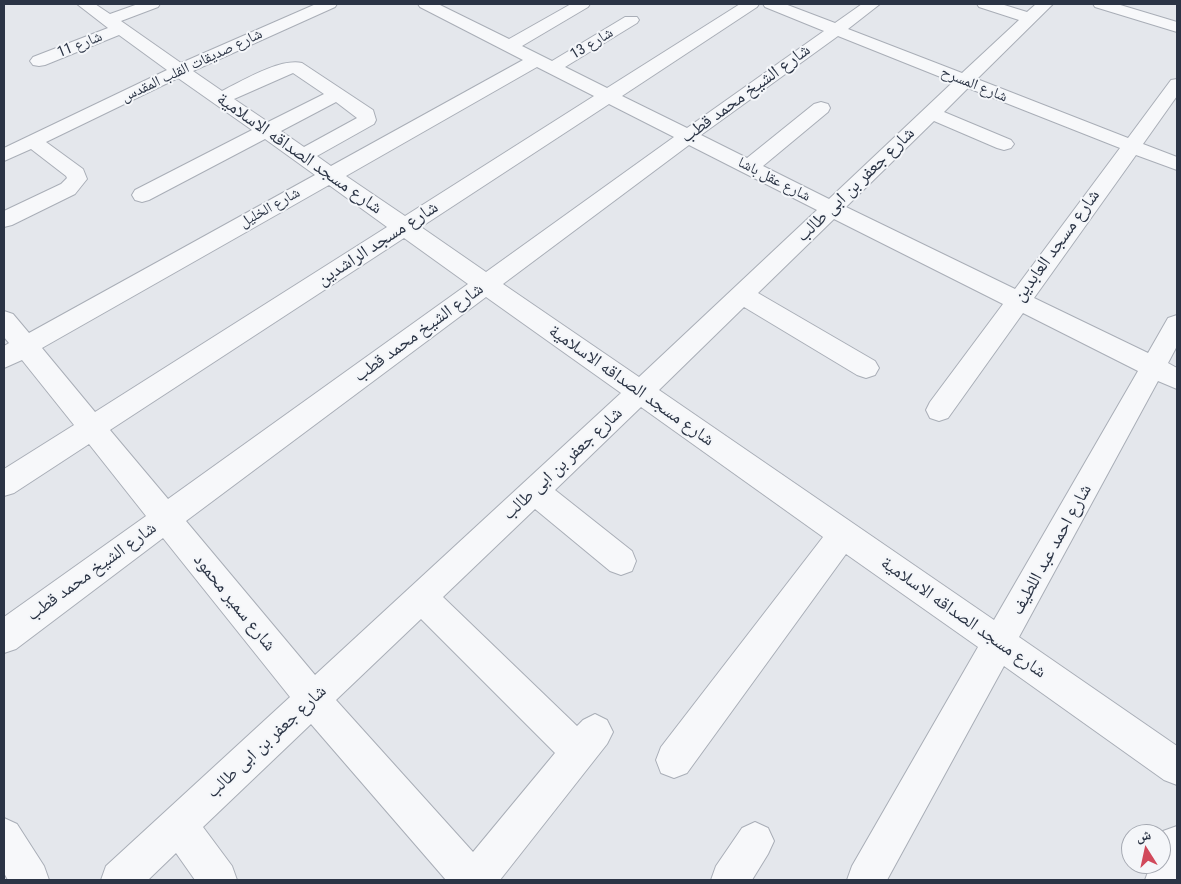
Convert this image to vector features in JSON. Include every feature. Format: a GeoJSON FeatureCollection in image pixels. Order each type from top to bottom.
{"type":"FeatureCollection","features":[{"type":"Feature","properties":{"kind":"street","name":"شارع مسجد الصداقه الاسلامية"},"geometry":{"type":"LineString","coordinates":[[85,4],[1177,767]]}},
{"type":"Feature","properties":{"kind":"street","name":"شارع 11"},"geometry":{"type":"LineString","coordinates":[[39,61],[152,4]]}},
{"type":"Feature","properties":{"kind":"street","name":"شارع صديقات القلب المقدس"},"geometry":{"type":"LineString","coordinates":[[4,155],[180,70],[330,4]]}},
{"type":"Feature","properties":{"kind":"street"},"geometry":{"type":"LineString","coordinates":[[509,46],[582,4]]}},
{"type":"Feature","properties":{"kind":"street","name":"شارع مسجد الراشدين"},"geometry":{"type":"LineString","coordinates":[[4,484],[752,4]]}},
{"type":"Feature","properties":{"kind":"street","name":"شارع المسرح"},"geometry":{"type":"LineString","coordinates":[[771,4],[1177,164]]}},
{"type":"Feature","properties":{"kind":"street","name":"شارع الشيخ محمد قطب"},"geometry":{"type":"LineString","coordinates":[[4,637],[688,136],[872,4]]}},
{"type":"Feature","properties":{"kind":"street"},"geometry":{"type":"LineString","coordinates":[[985,4],[1037,11]]}},
{"type":"Feature","properties":{"kind":"street"},"geometry":{"type":"LineString","coordinates":[[1100,4],[1177,27]]}},
{"type":"Feature","properties":{"kind":"street","name":"شارع عقل باشا"},"geometry":{"type":"LineString","coordinates":[[443,7],[509,46],[544,64],[1165,374]]}},
{"type":"Feature","properties":{"kind":"street","name":"شارع جعفر بن ابى طالب"},"geometry":{"type":"LineString","coordinates":[[120,880],[640,392],[1037,11]]}},
{"type":"Feature","properties":{"kind":"street","name":"شارع 13"},"geometry":{"type":"LineString","coordinates":[[544,64],[631,20]]}},
{"type":"Feature","properties":{"kind":"street","name":"شارع الخليل"},"geometry":{"type":"LineString","coordinates":[[14,352],[330,175],[544,64]]}},
{"type":"Feature","properties":{"kind":"street"},"geometry":{"type":"LineString","coordinates":[[220,98],[292,67],[299,69],[366,114],[367,120],[302,156]]}},
{"type":"Feature","properties":{"kind":"street","name":"شارع مسجد العابدين"},"geometry":{"type":"LineString","coordinates":[[939,410],[1017,300],[1177,84]]}},
{"type":"Feature","properties":{"kind":"street"},"geometry":{"type":"LineString","coordinates":[[142,195],[337,94]]}},
{"type":"Feature","properties":{"kind":"street"},"geometry":{"type":"LineString","coordinates":[[749,167],[821,108]]}},
{"type":"Feature","properties":{"kind":"street"},"geometry":{"type":"LineString","coordinates":[[931,113],[1004,144]]}},
{"type":"Feature","properties":{"kind":"street"},"geometry":{"type":"LineString","coordinates":[[4,220],[68,189],[77,179],[76,173],[32,141]]}},
{"type":"Feature","properties":{"kind":"street"},"geometry":{"type":"LineString","coordinates":[[742,295],[866,368]]}},
{"type":"Feature","properties":{"kind":"street","name":"شارع سمير محمود"},"geometry":{"type":"LineString","coordinates":[[4,320],[14,352],[92,427],[313,698],[473,880]]}},
{"type":"Feature","properties":{"kind":"street","name":"شارع احمد عبد اللطيف"},"geometry":{"type":"LineString","coordinates":[[866,880],[1000,643],[1165,374],[1177,324]]}},
{"type":"Feature","properties":{"kind":"street"},"geometry":{"type":"LineString","coordinates":[[534,491],[622,561]]}},
{"type":"Feature","properties":{"kind":"street"},"geometry":{"type":"LineString","coordinates":[[674,760],[843,534]]}},
{"type":"Feature","properties":{"kind":"street"},"geometry":{"type":"LineString","coordinates":[[421,597],[587,742],[473,880]]}},
{"type":"Feature","properties":{"kind":"street"},"geometry":{"type":"LineString","coordinates":[[180,824],[218,880]]}},
{"type":"Feature","properties":{"kind":"street"},"geometry":{"type":"LineString","coordinates":[[4,836],[30,880]]}},
{"type":"Feature","properties":{"kind":"street"},"geometry":{"type":"LineString","coordinates":[[730,880],[754,841]]}},
{"type":"Feature","properties":{"kind":"street"},"geometry":{"type":"LineString","coordinates":[[1164,880],[1177,845]]}}]}
